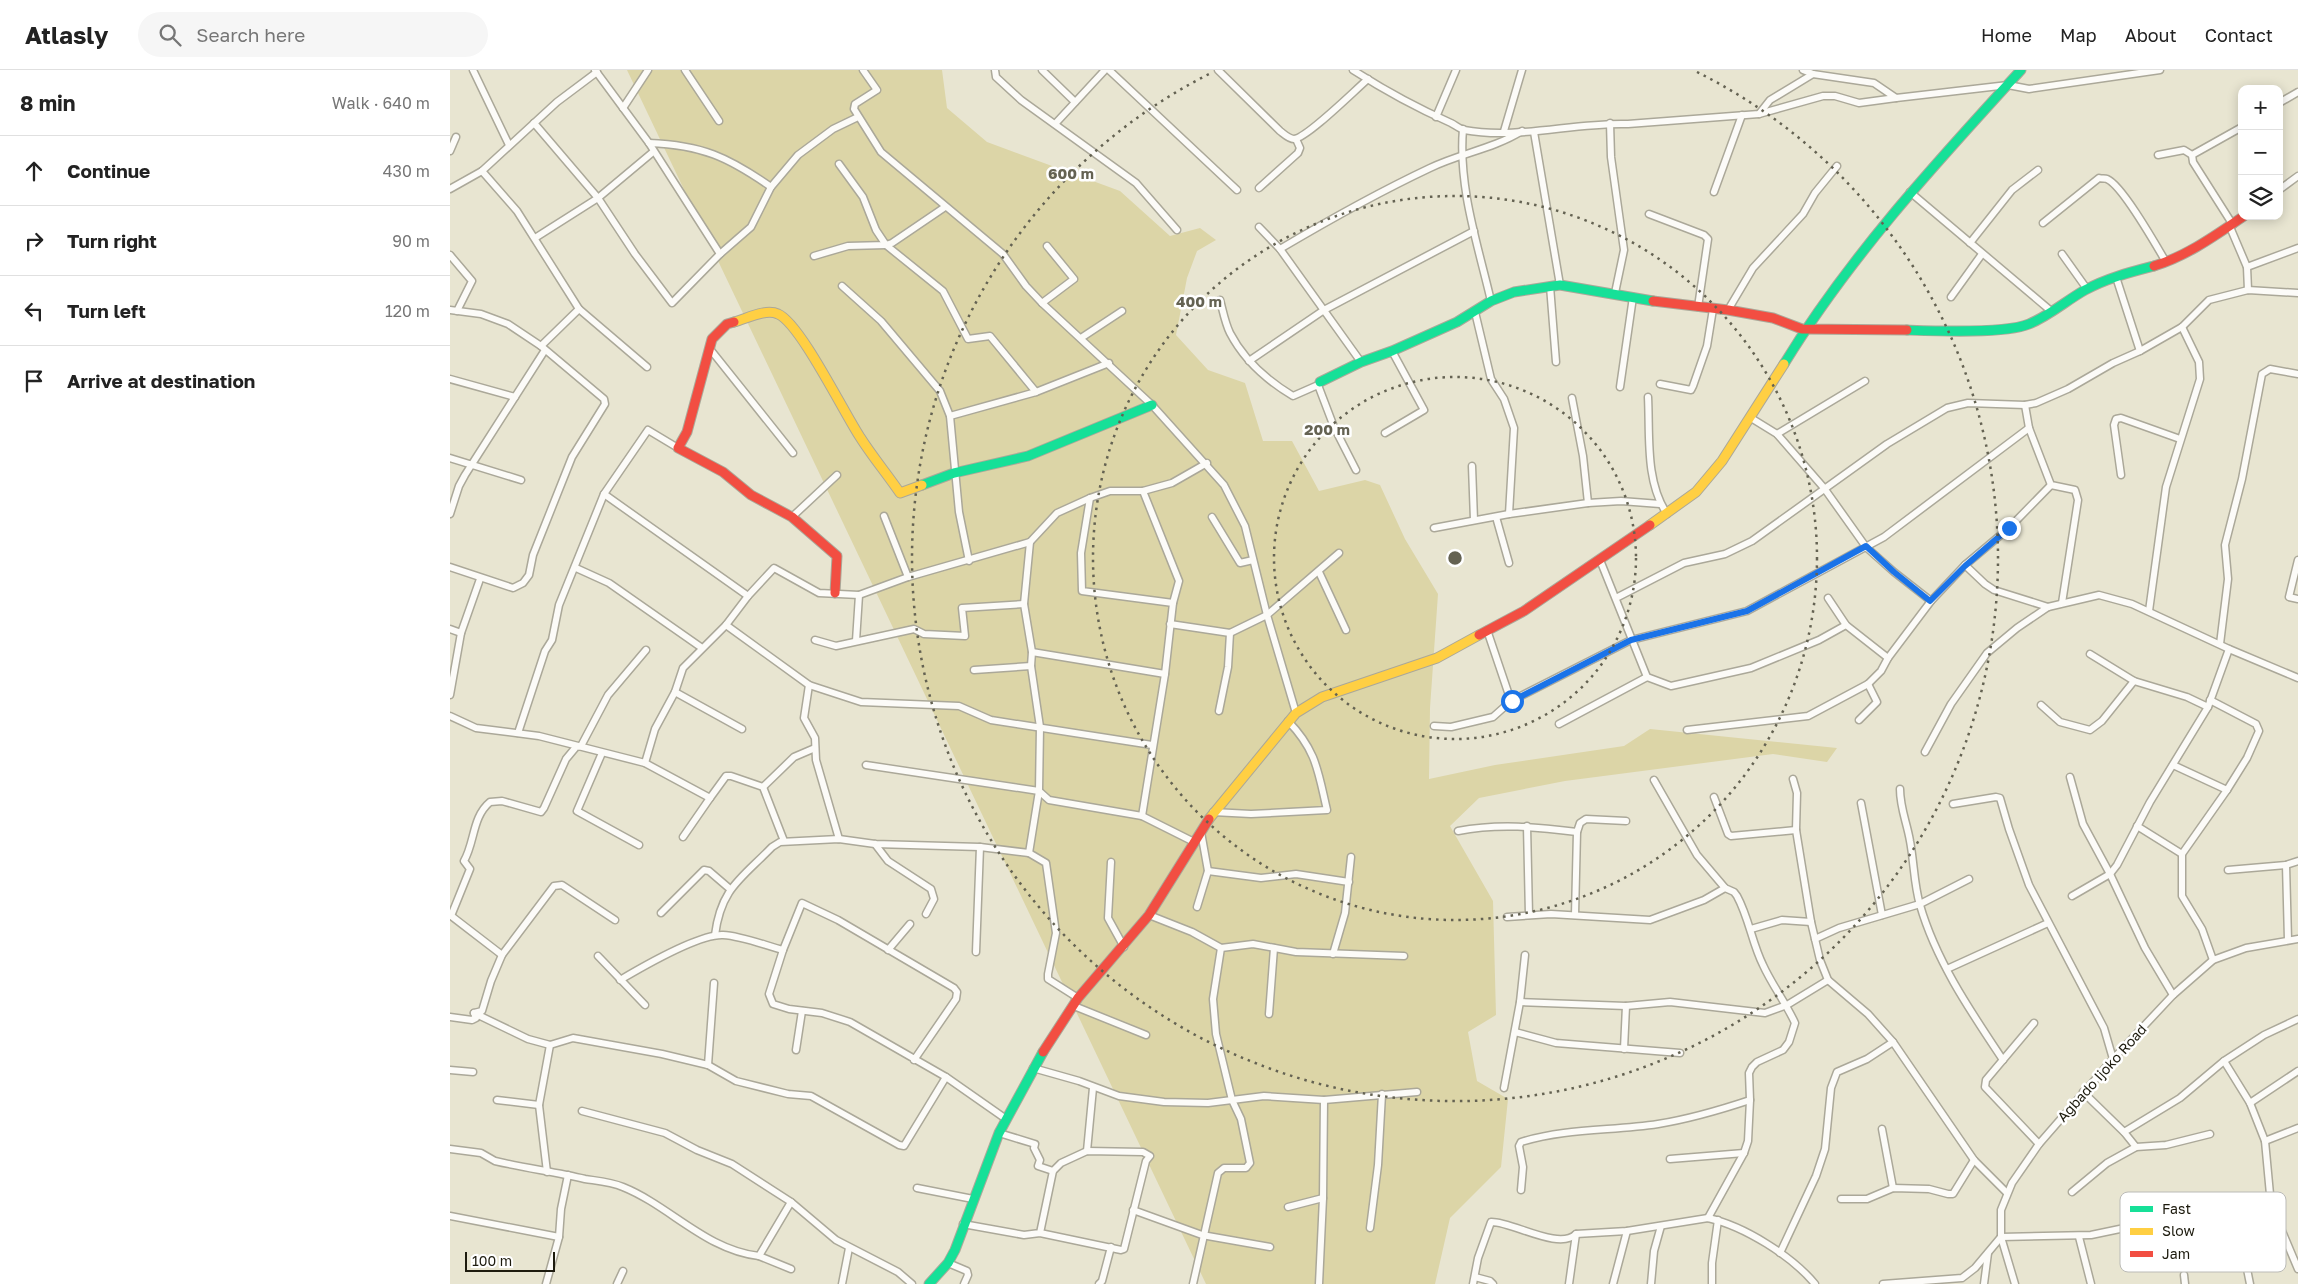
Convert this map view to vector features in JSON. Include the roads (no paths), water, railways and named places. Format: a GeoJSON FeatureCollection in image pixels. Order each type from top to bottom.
{"type":"FeatureCollection","features":[{"type":"Feature","properties":{"kind":"street"},"geometry":{"type":"LineString","coordinates":[[473,70],[509,146]]}},
{"type":"Feature","properties":{"kind":"street"},"geometry":{"type":"LineString","coordinates":[[623,108],[648,70]]}},
{"type":"Feature","properties":{"kind":"street"},"geometry":{"type":"LineString","coordinates":[[685,70],[719,121]]}},
{"type":"Feature","properties":{"kind":"street"},"geometry":{"type":"LineString","coordinates":[[863,70],[877,90],[856,104],[854,109],[881,152],[944,207],[1003,254],[1026,286],[1042,303],[1109,363],[1152,405],[1180,437],[1207,463],[1224,485],[1245,526],[1266,615],[1296,713]]}},
{"type":"Feature","properties":{"kind":"street"},"geometry":{"type":"LineString","coordinates":[[995,70],[996,77],[1021,100],[1136,183],[1178,230]]}},
{"type":"Feature","properties":{"kind":"street"},"geometry":{"type":"LineString","coordinates":[[1042,70],[1074,102]]}},
{"type":"Feature","properties":{"kind":"street"},"geometry":{"type":"LineString","coordinates":[[1055,124],[1105,70]]}},
{"type":"Feature","properties":{"kind":"street"},"geometry":{"type":"LineString","coordinates":[[1109,70],[1237,190]]}},
{"type":"Feature","properties":{"kind":"street"},"geometry":{"type":"LineString","coordinates":[[1218,70],[1280,131],[1291,139],[1296,139],[1320,122],[1368,80]]}},
{"type":"Feature","properties":{"kind":"street"},"geometry":{"type":"LineString","coordinates":[[1353,70],[1436,117],[1463,129],[1534,132],[1610,123],[1628,124],[1759,114],[1822,96],[1835,96],[1859,103],[2008,85],[2029,89],[2160,70]]}},
{"type":"Feature","properties":{"kind":"street"},"geometry":{"type":"LineString","coordinates":[[1436,117],[1456,70]]}},
{"type":"Feature","properties":{"kind":"street"},"geometry":{"type":"LineString","coordinates":[[1504,131],[1522,70]]}},
{"type":"Feature","properties":{"kind":"street"},"geometry":{"type":"LineString","coordinates":[[1803,70],[1813,74],[1874,83],[1896,98]]}},
{"type":"Feature","properties":{"kind":"street"},"geometry":{"type":"LineString","coordinates":[[929,1284],[948,1263],[960,1238],[963,1224],[999,1133],[1032,1068],[1076,1002],[1149,916],[1213,812],[1288,721],[1296,713],[1322,697],[1438,658],[1524,611],[1667,514],[1696,492],[1712,474],[1751,418],[1806,328],[1910,192],[2021,70]]}},
{"type":"Feature","properties":{"kind":"street"},"geometry":{"type":"LineString","coordinates":[[450,188],[482,171],[534,123],[596,71],[649,143],[720,254]]}},
{"type":"Feature","properties":{"kind":"street"},"geometry":{"type":"LineString","coordinates":[[1759,114],[1770,100],[1813,74]]}},
{"type":"Feature","properties":{"kind":"street"},"geometry":{"type":"LineString","coordinates":[[2283,101],[2298,92]]}},
{"type":"Feature","properties":{"kind":"street"},"geometry":{"type":"LineString","coordinates":[[1714,192],[1742,115]]}},
{"type":"Feature","properties":{"kind":"street"},"geometry":{"type":"LineString","coordinates":[[534,123],[598,198],[635,254],[672,303],[720,254],[751,227],[771,187],[798,156],[816,140],[858,117]]}},
{"type":"Feature","properties":{"kind":"street"},"geometry":{"type":"LineString","coordinates":[[1610,123],[1611,157],[1624,250],[1615,293]]}},
{"type":"Feature","properties":{"kind":"street"},"geometry":{"type":"LineString","coordinates":[[1463,129],[1461,154],[1474,231],[1491,301]]}},
{"type":"Feature","properties":{"kind":"street"},"geometry":{"type":"LineString","coordinates":[[2192,155],[2238,129]]}},
{"type":"Feature","properties":{"kind":"street"},"geometry":{"type":"LineString","coordinates":[[1280,249],[1340,214],[1461,154],[1498,144],[1523,131]]}},
{"type":"Feature","properties":{"kind":"street"},"geometry":{"type":"LineString","coordinates":[[1534,132],[1560,285]]}},
{"type":"Feature","properties":{"kind":"street"},"geometry":{"type":"LineString","coordinates":[[450,150],[456,138]]}},
{"type":"Feature","properties":{"kind":"street"},"geometry":{"type":"LineString","coordinates":[[1259,188],[1298,153],[1300,148],[1296,139]]}},
{"type":"Feature","properties":{"kind":"street"},"geometry":{"type":"LineString","coordinates":[[649,143],[674,144],[706,150],[739,164],[771,187]]}},
{"type":"Feature","properties":{"kind":"street"},"geometry":{"type":"LineString","coordinates":[[2158,155],[2184,150],[2189,151],[2192,155],[2193,162],[2231,226],[2247,267],[2248,290]]}},
{"type":"Feature","properties":{"kind":"street"},"geometry":{"type":"LineString","coordinates":[[535,238],[598,198],[653,152]]}},
{"type":"Feature","properties":{"kind":"street"},"geometry":{"type":"LineString","coordinates":[[839,164],[863,197],[876,230],[886,245],[943,292],[968,339],[990,336],[1036,392]]}},
{"type":"Feature","properties":{"kind":"street"},"geometry":{"type":"LineString","coordinates":[[1728,310],[1753,268],[1803,214],[1815,192],[1838,166]]}},
{"type":"Feature","properties":{"kind":"street"},"geometry":{"type":"LineString","coordinates":[[1970,243],[2012,190],[2038,170]]}},
{"type":"Feature","properties":{"kind":"street"},"geometry":{"type":"LineString","coordinates":[[482,171],[517,211],[579,309],[647,367]]}},
{"type":"Feature","properties":{"kind":"street"},"geometry":{"type":"LineString","coordinates":[[2283,187],[2298,176]]}},
{"type":"Feature","properties":{"kind":"street"},"geometry":{"type":"LineString","coordinates":[[2043,223],[2099,178],[2107,179],[2117,188],[2138,217],[2166,262]]}},
{"type":"Feature","properties":{"kind":"street"},"geometry":{"type":"LineString","coordinates":[[1910,192],[2051,311]]}},
{"type":"Feature","properties":{"kind":"street"},"geometry":{"type":"LineString","coordinates":[[814,256],[848,246],[886,245],[899,239],[944,207]]}},
{"type":"Feature","properties":{"kind":"street"},"geometry":{"type":"LineString","coordinates":[[1649,214],[1704,235],[1708,239],[1698,308]]}},
{"type":"Feature","properties":{"kind":"street"},"geometry":{"type":"LineString","coordinates":[[1320,382],[1475,312],[1491,301],[1514,292],[1560,285],[1615,293],[1669,304],[1728,310],[1773,318],[1791,326],[1806,328],[1939,331],[2009,328],[2028,324],[2087,289],[2116,277],[2166,262],[2239,220]]}},
{"type":"Feature","properties":{"kind":"street"},"geometry":{"type":"LineString","coordinates":[[1259,227],[1280,249],[1361,362]]}},
{"type":"Feature","properties":{"kind":"street"},"geometry":{"type":"LineString","coordinates":[[1249,361],[1324,310],[1474,231]]}},
{"type":"Feature","properties":{"kind":"street"},"geometry":{"type":"LineString","coordinates":[[1042,303],[1074,279],[1047,246]]}},
{"type":"Feature","properties":{"kind":"street"},"geometry":{"type":"LineString","coordinates":[[2247,267],[2298,248]]}},
{"type":"Feature","properties":{"kind":"street"},"geometry":{"type":"LineString","coordinates":[[1951,297],[1982,254]]}},
{"type":"Feature","properties":{"kind":"street"},"geometry":{"type":"LineString","coordinates":[[2062,254],[2087,289]]}},
{"type":"Feature","properties":{"kind":"street"},"geometry":{"type":"LineString","coordinates":[[450,255],[472,281],[454,310],[492,317],[523,333],[604,399],[605,404],[572,457],[533,555],[528,575],[523,583],[512,588],[480,579],[450,567]]}},
{"type":"Feature","properties":{"kind":"street"},"geometry":{"type":"LineString","coordinates":[[2116,277],[2140,351]]}},
{"type":"Feature","properties":{"kind":"street"},"geometry":{"type":"LineString","coordinates":[[842,286],[881,321],[940,391],[950,416],[959,512],[969,561]]}},
{"type":"Feature","properties":{"kind":"street"},"geometry":{"type":"LineString","coordinates":[[1550,286],[1556,362]]}},
{"type":"Feature","properties":{"kind":"street"},"geometry":{"type":"LineString","coordinates":[[1616,598],[1684,563],[1725,554],[1752,541],[1887,444],[1946,408],[1968,403],[2026,405],[2049,399],[2113,363],[2140,351],[2182,328],[2209,300],[2248,290],[2298,293]]}},
{"type":"Feature","properties":{"kind":"street"},"geometry":{"type":"LineString","coordinates":[[1620,387],[1633,297]]}},
{"type":"Feature","properties":{"kind":"street"},"geometry":{"type":"LineString","coordinates":[[1220,300],[1230,333],[1249,361],[1276,386],[1293,396],[1318,385],[1334,427],[1356,470]]}},
{"type":"Feature","properties":{"kind":"street"},"geometry":{"type":"LineString","coordinates":[[450,514],[459,486],[515,397],[543,348],[579,309]]}},
{"type":"Feature","properties":{"kind":"street"},"geometry":{"type":"LineString","coordinates":[[1660,384],[1691,390],[1707,346],[1713,309]]}},
{"type":"Feature","properties":{"kind":"street"},"geometry":{"type":"LineString","coordinates":[[1082,338],[1122,311]]}},
{"type":"Feature","properties":{"kind":"street"},"geometry":{"type":"LineString","coordinates":[[678,448],[687,432],[712,339],[727,324],[769,312],[777,313],[785,318],[800,336],[860,437],[900,493],[954,473],[1028,456],[1152,405]]}},
{"type":"Feature","properties":{"kind":"street"},"geometry":{"type":"LineString","coordinates":[[1475,312],[1491,379],[1504,399],[1514,428],[1509,514]]}},
{"type":"Feature","properties":{"kind":"street"},"geometry":{"type":"LineString","coordinates":[[2149,611],[2166,487],[2200,371],[2198,362],[2182,328]]}},
{"type":"Feature","properties":{"kind":"street"},"geometry":{"type":"LineString","coordinates":[[710,349],[793,453]]}},
{"type":"Feature","properties":{"kind":"street"},"geometry":{"type":"LineString","coordinates":[[1385,433],[1424,410],[1392,351]]}},
{"type":"Feature","properties":{"kind":"street"},"geometry":{"type":"LineString","coordinates":[[950,416],[1036,392],[1109,363]]}},
{"type":"Feature","properties":{"kind":"street"},"geometry":{"type":"LineString","coordinates":[[2220,644],[2228,579],[2225,545],[2242,479],[2262,374],[2270,369],[2298,374]]}},
{"type":"Feature","properties":{"kind":"street"},"geometry":{"type":"LineString","coordinates":[[450,379],[515,397]]}},
{"type":"Feature","properties":{"kind":"street"},"geometry":{"type":"LineString","coordinates":[[1776,434],[1865,381]]}},
{"type":"Feature","properties":{"kind":"street"},"geometry":{"type":"LineString","coordinates":[[1648,397],[1652,475],[1660,504],[1667,514]]}},
{"type":"Feature","properties":{"kind":"street"},"geometry":{"type":"LineString","coordinates":[[1572,398],[1583,456],[1588,504]]}},
{"type":"Feature","properties":{"kind":"street"},"geometry":{"type":"LineString","coordinates":[[2026,405],[2029,428],[2051,485]]}},
{"type":"Feature","properties":{"kind":"street"},"geometry":{"type":"LineString","coordinates":[[1751,418],[1776,434],[1824,488],[1866,546],[1930,601]]}},
{"type":"Feature","properties":{"kind":"street"},"geometry":{"type":"LineString","coordinates":[[2121,475],[2114,425],[2116,419],[2121,418],[2180,439]]}},
{"type":"Feature","properties":{"kind":"street"},"geometry":{"type":"LineString","coordinates":[[1434,726],[1451,727],[1493,717],[1512,701],[1631,640],[1747,611],[1884,537],[2029,428]]}},
{"type":"Feature","properties":{"kind":"street"},"geometry":{"type":"LineString","coordinates":[[518,733],[545,651],[552,640],[559,605],[576,568],[604,494],[648,430],[723,472],[751,494],[792,517],[837,556],[835,593]]}},
{"type":"Feature","properties":{"kind":"street"},"geometry":{"type":"LineString","coordinates":[[450,458],[521,480]]}},
{"type":"Feature","properties":{"kind":"street"},"geometry":{"type":"LineString","coordinates":[[645,763],[655,729],[675,692],[683,668],[726,625],[748,596],[774,568],[819,593],[859,595],[908,577],[1030,542],[1057,513],[1090,498],[1110,491],[1143,491],[1172,483],[1207,463]]}},
{"type":"Feature","properties":{"kind":"street"},"geometry":{"type":"LineString","coordinates":[[1472,466],[1474,520]]}},
{"type":"Feature","properties":{"kind":"street"},"geometry":{"type":"LineString","coordinates":[[792,517],[837,475]]}},
{"type":"Feature","properties":{"kind":"street"},"geometry":{"type":"LineString","coordinates":[[1687,730],[1808,716],[1868,684],[1881,671],[1888,658],[1930,601],[1965,566],[2009,528],[2051,485]]}},
{"type":"Feature","properties":{"kind":"street"},"geometry":{"type":"LineString","coordinates":[[2051,485],[2075,490],[2078,500],[2062,603]]}},
{"type":"Feature","properties":{"kind":"street"},"geometry":{"type":"LineString","coordinates":[[1142,816],[1165,674],[1173,603],[1179,581],[1143,491]]}},
{"type":"Feature","properties":{"kind":"street"},"geometry":{"type":"LineString","coordinates":[[604,494],[748,596]]}},
{"type":"Feature","properties":{"kind":"street"},"geometry":{"type":"LineString","coordinates":[[1090,498],[1081,553],[1082,591],[1173,603]]}},
{"type":"Feature","properties":{"kind":"street"},"geometry":{"type":"LineString","coordinates":[[1434,528],[1509,514],[1588,504],[1621,501],[1660,504]]}},
{"type":"Feature","properties":{"kind":"street"},"geometry":{"type":"LineString","coordinates":[[884,516],[908,577]]}},
{"type":"Feature","properties":{"kind":"street"},"geometry":{"type":"LineString","coordinates":[[1212,517],[1240,563],[1253,560]]}},
{"type":"Feature","properties":{"kind":"street"},"geometry":{"type":"LineString","coordinates":[[1496,517],[1509,563]]}},
{"type":"Feature","properties":{"kind":"street"},"geometry":{"type":"LineString","coordinates":[[1030,542],[1024,604],[1032,652],[1031,666],[1040,727],[1039,791],[1030,853]]}},
{"type":"Feature","properties":{"kind":"street"},"geometry":{"type":"LineString","coordinates":[[1170,624],[1230,633],[1266,615],[1319,572],[1339,552]]}},
{"type":"Feature","properties":{"kind":"street"},"geometry":{"type":"LineString","coordinates":[[1600,560],[1647,677],[1665,685],[1671,686],[1751,668],[1819,640],[1846,625]]}},
{"type":"Feature","properties":{"kind":"street"},"geometry":{"type":"LineString","coordinates":[[2298,560],[2289,597],[2298,599]]}},
{"type":"Feature","properties":{"kind":"street"},"geometry":{"type":"LineString","coordinates":[[1965,566],[1985,584],[2003,594],[2048,607]]}},
{"type":"Feature","properties":{"kind":"street"},"geometry":{"type":"LineString","coordinates":[[576,568],[609,582],[702,648]]}},
{"type":"Feature","properties":{"kind":"street"},"geometry":{"type":"LineString","coordinates":[[1319,572],[1346,630]]}},
{"type":"Feature","properties":{"kind":"street"},"geometry":{"type":"LineString","coordinates":[[450,695],[461,633],[480,579]]}},
{"type":"Feature","properties":{"kind":"street"},"geometry":{"type":"LineString","coordinates":[[856,641],[859,595]]}},
{"type":"Feature","properties":{"kind":"street"},"geometry":{"type":"LineString","coordinates":[[1925,752],[1951,704],[1987,653],[2017,628],[2048,607],[2099,595],[2117,598],[2149,611],[2298,678]]}},
{"type":"Feature","properties":{"kind":"street"},"geometry":{"type":"LineString","coordinates":[[1828,598],[1846,625],[1888,658]]}},
{"type":"Feature","properties":{"kind":"street"},"geometry":{"type":"LineString","coordinates":[[815,640],[836,646],[914,629],[924,634],[965,636],[962,608],[1024,604]]}},
{"type":"Feature","properties":{"kind":"street"},"geometry":{"type":"LineString","coordinates":[[726,625],[809,685],[861,702],[959,706],[991,720],[1152,745]]}},
{"type":"Feature","properties":{"kind":"street"},"geometry":{"type":"LineString","coordinates":[[450,629],[461,633]]}},
{"type":"Feature","properties":{"kind":"street"},"geometry":{"type":"LineString","coordinates":[[1487,630],[1512,701]]}},
{"type":"Feature","properties":{"kind":"street"},"geometry":{"type":"LineString","coordinates":[[1219,711],[1228,666],[1230,633]]}},
{"type":"Feature","properties":{"kind":"street"},"geometry":{"type":"LineString","coordinates":[[2072,896],[2110,874],[2209,704],[2229,648]]}},
{"type":"Feature","properties":{"kind":"street"},"geometry":{"type":"LineString","coordinates":[[502,955],[451,915],[470,869],[464,861],[468,854],[482,808],[490,802],[502,801],[541,812],[566,759],[576,747],[581,746],[608,695],[646,650]]}},
{"type":"Feature","properties":{"kind":"street"},"geometry":{"type":"LineString","coordinates":[[1032,652],[1165,674]]}},
{"type":"Feature","properties":{"kind":"street"},"geometry":{"type":"LineString","coordinates":[[2090,654],[2134,681],[2209,704],[2259,727],[2247,758],[2182,854],[2182,896],[2202,929],[2213,960]]}},
{"type":"Feature","properties":{"kind":"street"},"geometry":{"type":"LineString","coordinates":[[974,670],[1031,666]]}},
{"type":"Feature","properties":{"kind":"street"},"geometry":{"type":"LineString","coordinates":[[1559,724],[1647,677]]}},
{"type":"Feature","properties":{"kind":"street"},"geometry":{"type":"LineString","coordinates":[[2041,705],[2060,722],[2090,730],[2102,721],[2134,681]]}},
{"type":"Feature","properties":{"kind":"street"},"geometry":{"type":"LineString","coordinates":[[1860,720],[1877,702],[1868,684]]}},
{"type":"Feature","properties":{"kind":"street"},"geometry":{"type":"LineString","coordinates":[[809,685],[804,718],[815,738],[816,760],[839,839]]}},
{"type":"Feature","properties":{"kind":"street"},"geometry":{"type":"LineString","coordinates":[[675,692],[742,729]]}},
{"type":"Feature","properties":{"kind":"street"},"geometry":{"type":"LineString","coordinates":[[450,716],[476,728],[539,736],[645,763],[710,798]]}},
{"type":"Feature","properties":{"kind":"street"},"geometry":{"type":"LineString","coordinates":[[1213,812],[1251,814],[1327,810],[1314,757],[1304,737],[1288,721]]}},
{"type":"Feature","properties":{"kind":"street"},"geometry":{"type":"LineString","coordinates":[[763,787],[794,757],[815,748]]}},
{"type":"Feature","properties":{"kind":"street"},"geometry":{"type":"LineString","coordinates":[[602,753],[577,811],[639,845]]}},
{"type":"Feature","properties":{"kind":"street"},"geometry":{"type":"LineString","coordinates":[[866,765],[1039,791],[1049,800],[1142,816],[1194,842]]}},
{"type":"Feature","properties":{"kind":"street"},"geometry":{"type":"LineString","coordinates":[[2173,765],[2227,790]]}},
{"type":"Feature","properties":{"kind":"street"},"geometry":{"type":"LineString","coordinates":[[683,837],[726,776],[731,776],[763,787],[784,841]]}},
{"type":"Feature","properties":{"kind":"street"},"geometry":{"type":"LineString","coordinates":[[2070,776],[2083,824],[2110,874],[2132,926],[2173,995]]}},
{"type":"Feature","properties":{"kind":"street"},"geometry":{"type":"LineString","coordinates":[[1792,779],[1797,793],[1796,830],[1811,922],[1828,980],[1868,1014],[1893,1042],[1974,1160],[2007,1193]]}},
{"type":"Feature","properties":{"kind":"street"},"geometry":{"type":"LineString","coordinates":[[1654,780],[1698,855],[1725,888],[1734,892],[1737,896],[1752,929],[1763,965],[1787,1005],[1795,1023],[1789,1042],[1783,1050],[1752,1066],[1749,1073],[1748,1141],[1744,1153],[1708,1218]]}},
{"type":"Feature","properties":{"kind":"street"},"geometry":{"type":"LineString","coordinates":[[1900,789],[1901,811],[1910,839],[1920,904],[1929,933],[1975,1018],[2002,1060]]}},
{"type":"Feature","properties":{"kind":"street"},"geometry":{"type":"LineString","coordinates":[[1714,797],[1728,834],[1732,836],[1796,830]]}},
{"type":"Feature","properties":{"kind":"street"},"geometry":{"type":"LineString","coordinates":[[1953,804],[2000,798],[2008,829],[2029,885],[2104,1028],[2113,1060]]}},
{"type":"Feature","properties":{"kind":"street"},"geometry":{"type":"LineString","coordinates":[[1860,803],[1882,916]]}},
{"type":"Feature","properties":{"kind":"street"},"geometry":{"type":"LineString","coordinates":[[1575,915],[1577,832],[1580,823],[1586,819],[1626,821]]}},
{"type":"Feature","properties":{"kind":"street"},"geometry":{"type":"LineString","coordinates":[[1458,831],[1488,826],[1526,826],[1577,832]]}},
{"type":"Feature","properties":{"kind":"street"},"geometry":{"type":"LineString","coordinates":[[1526,826],[1529,915]]}},
{"type":"Feature","properties":{"kind":"street"},"geometry":{"type":"LineString","coordinates":[[2137,826],[2182,854]]}},
{"type":"Feature","properties":{"kind":"street"},"geometry":{"type":"LineString","coordinates":[[1196,907],[1208,871],[1201,832]]}},
{"type":"Feature","properties":{"kind":"street"},"geometry":{"type":"LineString","coordinates":[[714,935],[718,914],[730,889],[772,847],[784,841],[839,839],[875,844],[980,846],[1030,853],[1046,862],[1052,892],[1056,941],[1048,978],[1076,1002],[1146,1035]]}},
{"type":"Feature","properties":{"kind":"street"},"geometry":{"type":"LineString","coordinates":[[875,844],[888,861],[931,889],[934,899],[926,914]]}},
{"type":"Feature","properties":{"kind":"street"},"geometry":{"type":"LineString","coordinates":[[976,952],[980,846]]}},
{"type":"Feature","properties":{"kind":"street"},"geometry":{"type":"LineString","coordinates":[[1333,954],[1344,913],[1351,857]]}},
{"type":"Feature","properties":{"kind":"street"},"geometry":{"type":"LineString","coordinates":[[2228,870],[2286,865],[2298,861]]}},
{"type":"Feature","properties":{"kind":"street"},"geometry":{"type":"LineString","coordinates":[[1111,862],[1108,918],[1124,947]]}},
{"type":"Feature","properties":{"kind":"street"},"geometry":{"type":"LineString","coordinates":[[2286,865],[2288,940]]}},
{"type":"Feature","properties":{"kind":"street"},"geometry":{"type":"LineString","coordinates":[[660,914],[704,870],[709,871],[730,889]]}},
{"type":"Feature","properties":{"kind":"street"},"geometry":{"type":"LineString","coordinates":[[1208,871],[1260,878],[1296,874],[1349,882]]}},
{"type":"Feature","properties":{"kind":"street"},"geometry":{"type":"LineString","coordinates":[[1815,939],[1838,928],[1920,904],[1969,879]]}},
{"type":"Feature","properties":{"kind":"street"},"geometry":{"type":"LineString","coordinates":[[474,1012],[482,1011],[491,981],[502,955],[528,918],[558,884],[615,920]]}},
{"type":"Feature","properties":{"kind":"street"},"geometry":{"type":"LineString","coordinates":[[1507,917],[1575,915],[1611,919],[1650,920],[1704,900],[1725,888]]}},
{"type":"Feature","properties":{"kind":"street"},"geometry":{"type":"LineString","coordinates":[[914,1060],[956,1000],[957,992],[954,988],[838,920],[802,903],[783,950],[769,994],[773,1004],[780,1007],[822,1013],[850,1022],[914,1060],[946,1077],[1006,1119]]}},
{"type":"Feature","properties":{"kind":"street"},"geometry":{"type":"LineString","coordinates":[[1149,916],[1192,932],[1221,948],[1253,944],[1296,952],[1404,956]]}},
{"type":"Feature","properties":{"kind":"street"},"geometry":{"type":"LineString","coordinates":[[1752,929],[1782,920],[1811,922]]}},
{"type":"Feature","properties":{"kind":"street"},"geometry":{"type":"LineString","coordinates":[[1947,969],[2048,923]]}},
{"type":"Feature","properties":{"kind":"street"},"geometry":{"type":"LineString","coordinates":[[888,950],[910,924]]}},
{"type":"Feature","properties":{"kind":"street"},"geometry":{"type":"LineString","coordinates":[[620,980],[652,961],[714,935],[728,935],[783,950]]}},
{"type":"Feature","properties":{"kind":"street","name":"Agbado Ijoko Road"},"geometry":{"type":"LineString","coordinates":[[2015,1284],[2001,1236],[2000,1219],[2007,1193],[2038,1144],[2083,1092],[2173,995],[2213,960],[2246,948],[2298,939]]}},
{"type":"Feature","properties":{"kind":"street"},"geometry":{"type":"LineString","coordinates":[[1193,1284],[1202,1235],[1218,1173],[1224,1168],[1246,1168],[1250,1163],[1241,1119],[1232,1100],[1218,1041],[1214,999],[1221,948]]}},
{"type":"Feature","properties":{"kind":"street"},"geometry":{"type":"LineString","coordinates":[[1269,1014],[1274,948]]}},
{"type":"Feature","properties":{"kind":"street"},"geometry":{"type":"LineString","coordinates":[[1504,1088],[1520,1002],[1525,955]]}},
{"type":"Feature","properties":{"kind":"street"},"geometry":{"type":"LineString","coordinates":[[598,956],[645,1005]]}},
{"type":"Feature","properties":{"kind":"street"},"geometry":{"type":"LineString","coordinates":[[1520,1002],[1626,1006],[1670,1002],[1765,1013],[1787,1005],[1828,980]]}},
{"type":"Feature","properties":{"kind":"street"},"geometry":{"type":"LineString","coordinates":[[708,1065],[714,983]]}},
{"type":"Feature","properties":{"kind":"street"},"geometry":{"type":"LineString","coordinates":[[1624,1049],[1626,1006]]}},
{"type":"Feature","properties":{"kind":"street"},"geometry":{"type":"LineString","coordinates":[[796,1050],[802,1011]]}},
{"type":"Feature","properties":{"kind":"street"},"geometry":{"type":"LineString","coordinates":[[450,1017],[472,1020],[476,1018],[474,1012]]}},
{"type":"Feature","properties":{"kind":"street"},"geometry":{"type":"LineString","coordinates":[[474,1012],[528,1039],[550,1045],[573,1038],[635,1048],[708,1065],[736,1081],[818,1099],[899,1145],[904,1146],[946,1077]]}},
{"type":"Feature","properties":{"kind":"street"},"geometry":{"type":"LineString","coordinates":[[2124,1132],[2180,1098],[2224,1061],[2264,1035],[2298,1019]]}},
{"type":"Feature","properties":{"kind":"street"},"geometry":{"type":"LineString","coordinates":[[2034,1023],[1986,1080],[1985,1087],[2038,1144]]}},
{"type":"Feature","properties":{"kind":"street"},"geometry":{"type":"LineString","coordinates":[[1515,1032],[1556,1043],[1680,1054]]}},
{"type":"Feature","properties":{"kind":"street"},"geometry":{"type":"LineString","coordinates":[[1780,1253],[1799,1216],[1825,1149],[1831,1088],[1837,1072],[1867,1059],[1893,1042]]}},
{"type":"Feature","properties":{"kind":"street"},"geometry":{"type":"LineString","coordinates":[[546,1172],[539,1105],[550,1045]]}},
{"type":"Feature","properties":{"kind":"street"},"geometry":{"type":"LineString","coordinates":[[2224,1061],[2250,1103],[2265,1141],[2270,1192]]}},
{"type":"Feature","properties":{"kind":"street"},"geometry":{"type":"LineString","coordinates":[[1032,1068],[1119,1096],[1164,1102],[1208,1103],[1264,1096],[1324,1100],[1417,1092]]}},
{"type":"Feature","properties":{"kind":"street"},"geometry":{"type":"LineString","coordinates":[[450,1070],[473,1072]]}},
{"type":"Feature","properties":{"kind":"street"},"geometry":{"type":"LineString","coordinates":[[2250,1103],[2298,1071]]}},
{"type":"Feature","properties":{"kind":"street"},"geometry":{"type":"LineString","coordinates":[[1087,1151],[1093,1088]]}},
{"type":"Feature","properties":{"kind":"street"},"geometry":{"type":"LineString","coordinates":[[2083,1092],[2124,1132],[2136,1147]]}},
{"type":"Feature","properties":{"kind":"street"},"geometry":{"type":"LineString","coordinates":[[1370,1228],[1378,1165],[1382,1094]]}},
{"type":"Feature","properties":{"kind":"street"},"geometry":{"type":"LineString","coordinates":[[497,1100],[539,1105]]}},
{"type":"Feature","properties":{"kind":"street"},"geometry":{"type":"LineString","coordinates":[[1319,1284],[1323,1198],[1324,1100]]}},
{"type":"Feature","properties":{"kind":"street"},"geometry":{"type":"LineString","coordinates":[[1521,1190],[1523,1172],[1521,1142],[1566,1131],[1657,1124],[1702,1115],[1750,1100]]}},
{"type":"Feature","properties":{"kind":"street"},"geometry":{"type":"LineString","coordinates":[[582,1111],[665,1133],[697,1150],[732,1164],[791,1202],[823,1230],[849,1248],[898,1272],[912,1284]]}},
{"type":"Feature","properties":{"kind":"street"},"geometry":{"type":"LineString","coordinates":[[2265,1141],[2298,1128]]}},
{"type":"Feature","properties":{"kind":"street"},"geometry":{"type":"LineString","coordinates":[[1882,1129],[1893,1188]]}},
{"type":"Feature","properties":{"kind":"street"},"geometry":{"type":"LineString","coordinates":[[999,1133],[1035,1144],[1034,1148],[1040,1160],[1038,1166],[1052,1171]]}},
{"type":"Feature","properties":{"kind":"street"},"geometry":{"type":"LineString","coordinates":[[2072,1192],[2106,1163],[2136,1147],[2166,1145],[2210,1134]]}},
{"type":"Feature","properties":{"kind":"street"},"geometry":{"type":"LineString","coordinates":[[450,1149],[481,1153],[495,1161],[623,1187],[659,1207],[692,1229],[731,1249],[759,1256],[791,1269]]}},
{"type":"Feature","properties":{"kind":"street"},"geometry":{"type":"LineString","coordinates":[[963,1224],[1024,1235],[1040,1233],[1124,1249],[1146,1161],[1150,1156],[1143,1152],[1087,1151],[1061,1163],[1052,1171],[1040,1233]]}},
{"type":"Feature","properties":{"kind":"street"},"geometry":{"type":"LineString","coordinates":[[1670,1159],[1744,1153]]}},
{"type":"Feature","properties":{"kind":"street"},"geometry":{"type":"LineString","coordinates":[[1840,1199],[1867,1199],[1893,1188],[1929,1189],[1953,1194],[1974,1160]]}},
{"type":"Feature","properties":{"kind":"street"},"geometry":{"type":"LineString","coordinates":[[546,1284],[559,1237],[561,1208],[568,1175]]}},
{"type":"Feature","properties":{"kind":"street"},"geometry":{"type":"LineString","coordinates":[[917,1188],[973,1199]]}},
{"type":"Feature","properties":{"kind":"street"},"geometry":{"type":"LineString","coordinates":[[1288,1207],[1323,1198]]}},
{"type":"Feature","properties":{"kind":"street"},"geometry":{"type":"LineString","coordinates":[[759,1256],[791,1202]]}},
{"type":"Feature","properties":{"kind":"street"},"geometry":{"type":"LineString","coordinates":[[1133,1210],[1202,1235],[1270,1246]]}},
{"type":"Feature","properties":{"kind":"street"},"geometry":{"type":"LineString","coordinates":[[450,1216],[559,1237]]}},
{"type":"Feature","properties":{"kind":"street"},"geometry":{"type":"LineString","coordinates":[[1492,1284],[1490,1281],[1474,1281],[1478,1258],[1491,1222],[1499,1222],[1525,1232],[1563,1239],[1573,1237],[1576,1234],[1627,1231],[1708,1218],[1718,1220],[1751,1235],[1780,1253],[1815,1284]]}},
{"type":"Feature","properties":{"kind":"street"},"geometry":{"type":"LineString","coordinates":[[1712,1284],[1712,1263],[1718,1220]]}},
{"type":"Feature","properties":{"kind":"street"},"geometry":{"type":"LineString","coordinates":[[1651,1284],[1654,1251],[1661,1226]]}},
{"type":"Feature","properties":{"kind":"street"},"geometry":{"type":"LineString","coordinates":[[1883,1284],[1962,1278],[1975,1268],[2001,1236],[2079,1237],[2120,1229]]}},
{"type":"Feature","properties":{"kind":"street"},"geometry":{"type":"LineString","coordinates":[[1613,1284],[1627,1231]]}},
{"type":"Feature","properties":{"kind":"street"},"geometry":{"type":"LineString","coordinates":[[1569,1284],[1576,1234]]}},
{"type":"Feature","properties":{"kind":"street"},"geometry":{"type":"LineString","coordinates":[[2079,1237],[2091,1284]]}},
{"type":"Feature","properties":{"kind":"street"},"geometry":{"type":"LineString","coordinates":[[2286,1240],[2298,1268]]}},
{"type":"Feature","properties":{"kind":"street"},"geometry":{"type":"LineString","coordinates":[[1098,1284],[1102,1281],[1111,1247]]}},
{"type":"Feature","properties":{"kind":"street"},"geometry":{"type":"LineString","coordinates":[[842,1284],[849,1248]]}},
{"type":"Feature","properties":{"kind":"street"},"geometry":{"type":"LineString","coordinates":[[1984,1284],[1988,1252]]}},
{"type":"Feature","properties":{"kind":"street"},"geometry":{"type":"LineString","coordinates":[[948,1263],[967,1271],[968,1275],[964,1284]]}},
{"type":"Feature","properties":{"kind":"street"},"geometry":{"type":"LineString","coordinates":[[617,1284],[624,1271]]}},
{"type":"Feature","properties":{"kind":"street"},"geometry":{"type":"LineString","coordinates":[[2184,1275],[2185,1284]]}}]}
